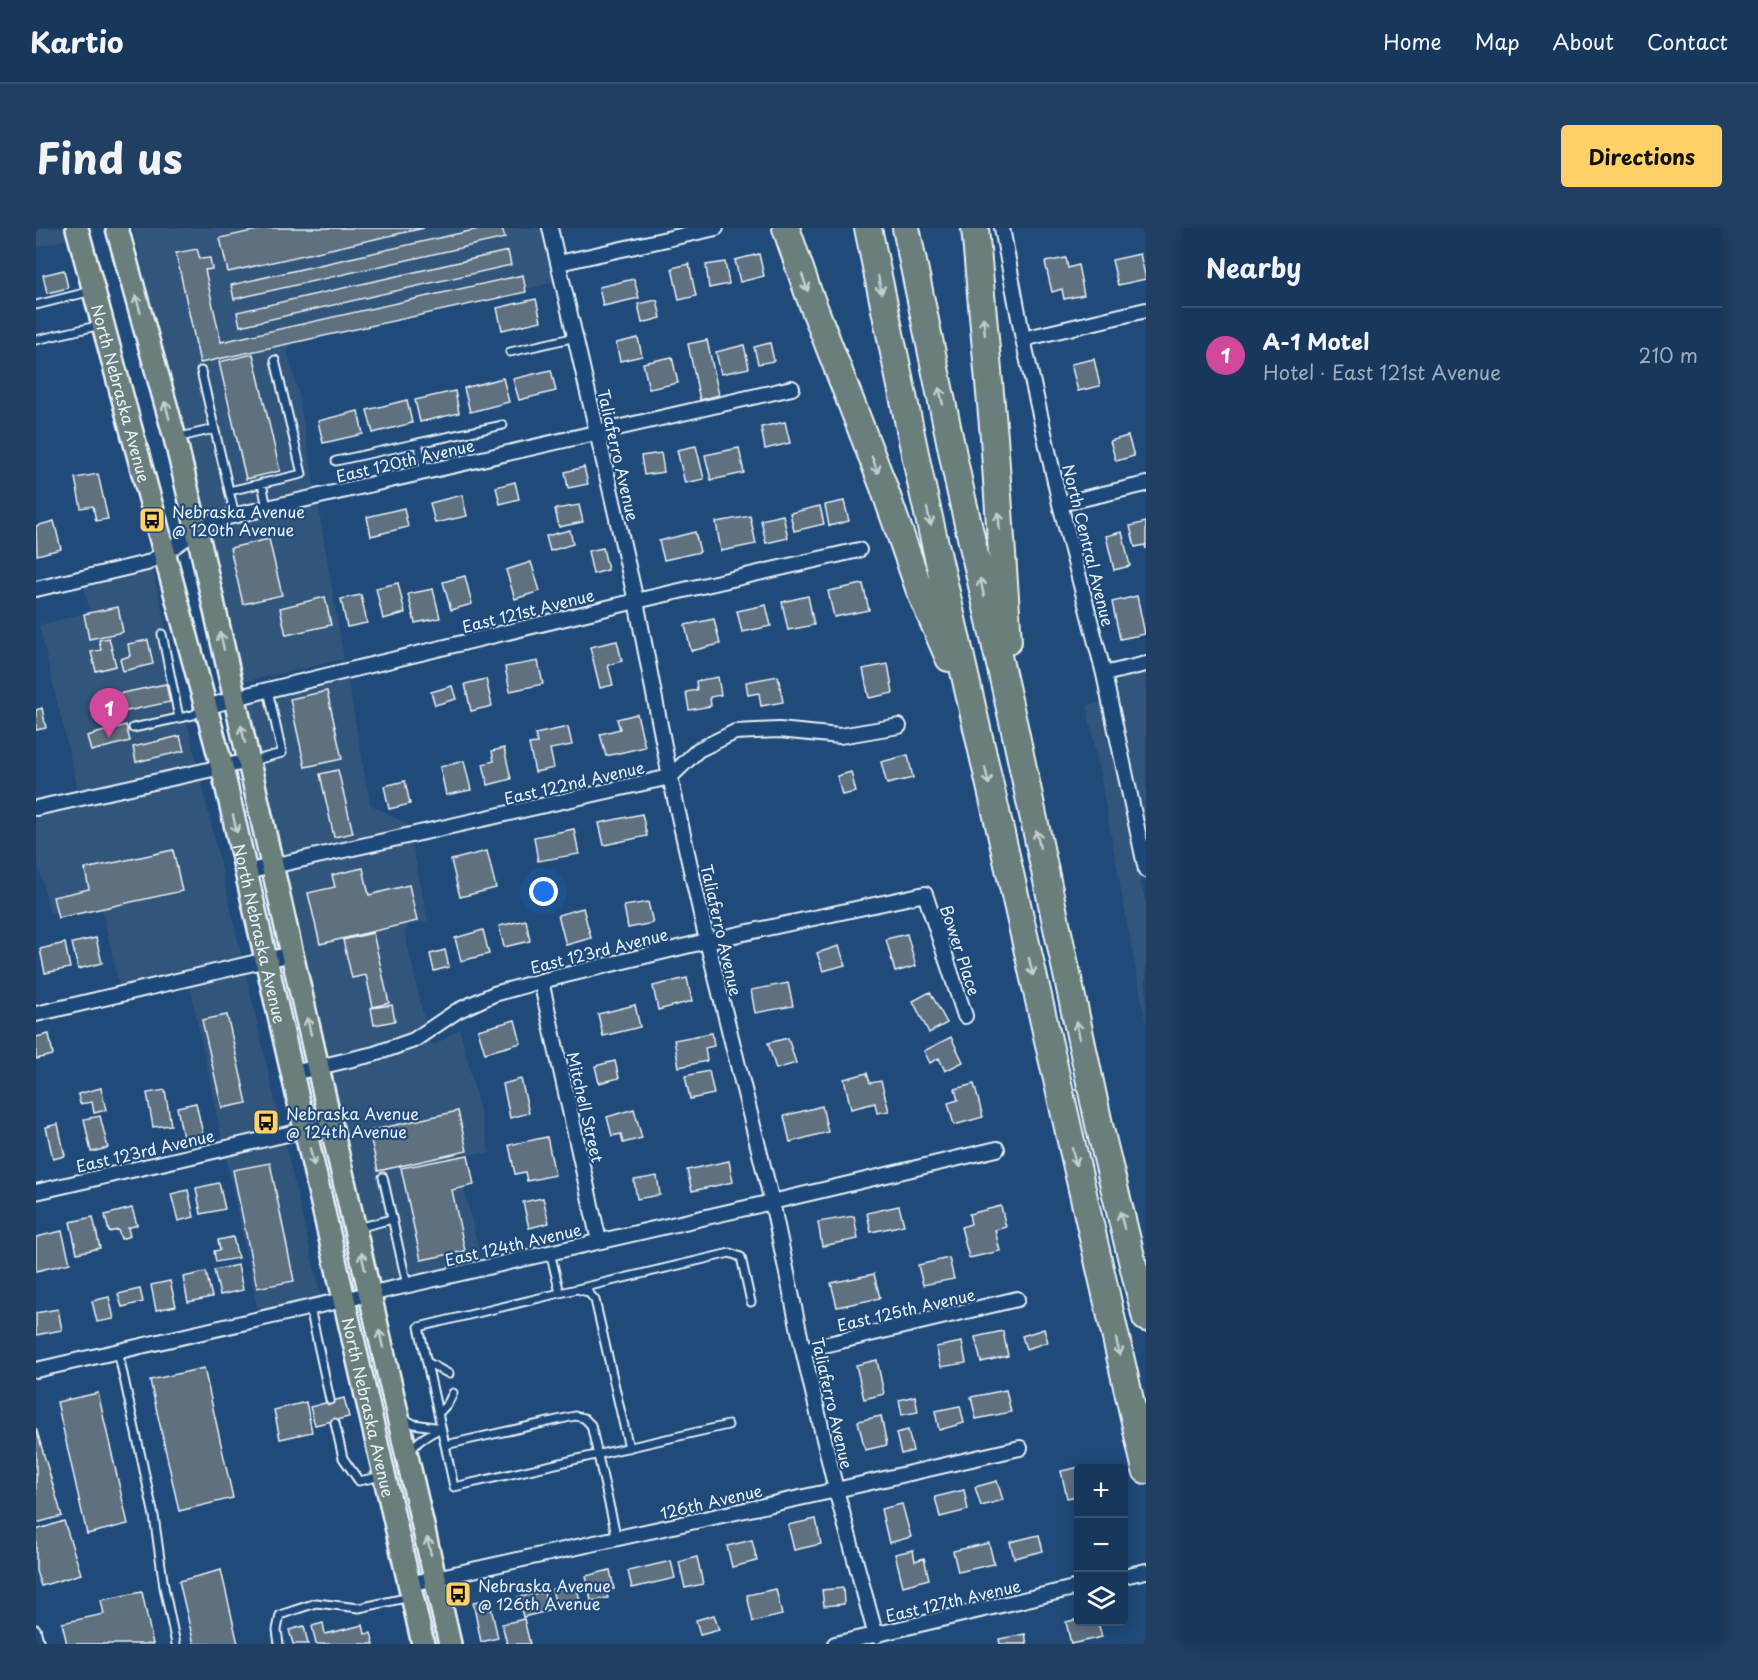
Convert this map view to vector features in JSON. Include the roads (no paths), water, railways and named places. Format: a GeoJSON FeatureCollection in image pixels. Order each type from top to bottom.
{"type":"FeatureCollection","features":[{"type":"Feature","properties":{"kind":"highway"},"geometry":{"type":"LineString","coordinates":[[786,228],[808,292],[883,485],[920,591],[974,719]]}},
{"type":"Feature","properties":{"kind":"highway"},"geometry":{"type":"LineString","coordinates":[[868,228],[922,487],[1146,1470]]}},
{"type":"Feature","properties":{"kind":"highway"},"geometry":{"type":"LineString","coordinates":[[906,228],[960,489],[1014,726],[1100,1129],[1146,1318]]}},
{"type":"Feature","properties":{"kind":"highway"},"geometry":{"type":"LineString","coordinates":[[975,228],[1014,726]]}},
{"type":"Feature","properties":{"kind":"main road","name":"North Nebraska Avenue"},"geometry":{"type":"LineString","coordinates":[[77,228],[222,767],[423,1644]]}},
{"type":"Feature","properties":{"kind":"main road","name":"North Nebraska Avenue"},"geometry":{"type":"LineString","coordinates":[[117,228],[175,438],[450,1644]]}},
{"type":"Feature","properties":{"kind":"street","name":"Taliaferro Avenue"},"geometry":{"type":"LineString","coordinates":[[550,228],[636,601],[670,777],[707,941],[772,1202],[803,1350],[836,1490],[876,1636]]}},
{"type":"Feature","properties":{"kind":"street"},"geometry":{"type":"LineString","coordinates":[[559,263],[716,228]]}},
{"type":"Feature","properties":{"kind":"street","name":"North Central Avenue"},"geometry":{"type":"LineString","coordinates":[[1002,228],[1023,339],[1060,504],[1104,674],[1143,846],[1146,870]]}},
{"type":"Feature","properties":{"kind":"street"},"geometry":{"type":"LineString","coordinates":[[1023,339],[1146,310]]}},
{"type":"Feature","properties":{"kind":"street","name":"East 120th Avenue"},"geometry":{"type":"LineString","coordinates":[[36,590],[147,564],[196,530],[215,520],[792,388]]}},
{"type":"Feature","properties":{"kind":"street"},"geometry":{"type":"LineString","coordinates":[[1060,504],[1146,484]]}},
{"type":"Feature","properties":{"kind":"street","name":"East 121st Avenue"},"geometry":{"type":"LineString","coordinates":[[207,707],[235,698],[636,601],[859,550]]}},
{"type":"Feature","properties":{"kind":"street"},"geometry":{"type":"LineString","coordinates":[[1104,674],[1146,664]]}},
{"type":"Feature","properties":{"kind":"street","name":"East 122nd Avenue"},"geometry":{"type":"LineString","coordinates":[[246,872],[670,777],[698,750],[735,732],[779,730],[840,736],[899,726]]}},
{"type":"Feature","properties":{"kind":"street"},"geometry":{"type":"LineString","coordinates":[[36,808],[249,761]]}},
{"type":"Feature","properties":{"kind":"street","name":"East 123rd Avenue"},"geometry":{"type":"LineString","coordinates":[[293,1073],[374,1054],[414,1040],[457,1011],[494,994],[707,941],[925,894]]}},
{"type":"Feature","properties":{"kind":"street","name":"Bower Place"},"geometry":{"type":"LineString","coordinates":[[925,894],[965,1016]]}},
{"type":"Feature","properties":{"kind":"street"},"geometry":{"type":"LineString","coordinates":[[36,1014],[291,954]]}},
{"type":"Feature","properties":{"kind":"street","name":"Mitchell Street"},"geometry":{"type":"LineString","coordinates":[[541,981],[599,1241]]}},
{"type":"Feature","properties":{"kind":"street","name":"East 123rd Avenue"},"geometry":{"type":"LineString","coordinates":[[36,1192],[331,1124]]}},
{"type":"Feature","properties":{"kind":"street","name":"East 124th Avenue"},"geometry":{"type":"LineString","coordinates":[[36,1370],[997,1149]]}},
{"type":"Feature","properties":{"kind":"street","name":"East 125th Avenue"},"geometry":{"type":"LineString","coordinates":[[803,1350],[1017,1299]]}},
{"type":"Feature","properties":{"kind":"street","name":"126th Avenue"},"geometry":{"type":"LineString","coordinates":[[411,1590],[436,1579],[1020,1448]]}},
{"type":"Feature","properties":{"kind":"street"},"geometry":{"type":"LineString","coordinates":[[1128,1575],[1146,1571]]}},
{"type":"Feature","properties":{"kind":"street","name":"East 127th Avenue"},"geometry":{"type":"LineString","coordinates":[[835,1644],[1074,1588]]}},
{"type":"Feature","properties":{"kind":"lane"},"geometry":{"type":"LineString","coordinates":[[36,305],[94,291]]}},
{"type":"Feature","properties":{"kind":"lane"},"geometry":{"type":"LineString","coordinates":[[36,340],[103,325]]}},
{"type":"Feature","properties":{"kind":"lane"},"geometry":{"type":"LineString","coordinates":[[510,352],[576,337]]}},
{"type":"Feature","properties":{"kind":"lane"},"geometry":{"type":"LineString","coordinates":[[229,491],[302,474],[275,360]]}},
{"type":"Feature","properties":{"kind":"lane"},"geometry":{"type":"LineString","coordinates":[[201,371],[235,516]]}},
{"type":"Feature","properties":{"kind":"lane"},"geometry":{"type":"LineString","coordinates":[[336,461],[503,425]]}},
{"type":"Feature","properties":{"kind":"lane"},"geometry":{"type":"LineString","coordinates":[[175,438],[214,429]]}},
{"type":"Feature","properties":{"kind":"lane"},"geometry":{"type":"LineString","coordinates":[[418,443],[425,472]]}},
{"type":"Feature","properties":{"kind":"lane"},"geometry":{"type":"LineString","coordinates":[[262,483],[267,508]]}},
{"type":"Feature","properties":{"kind":"lane"},"geometry":{"type":"LineString","coordinates":[[162,634],[179,718]]}},
{"type":"Feature","properties":{"kind":"lane"},"geometry":{"type":"LineString","coordinates":[[249,761],[282,753],[268,690]]}},
{"type":"Feature","properties":{"kind":"lane"},"geometry":{"type":"LineString","coordinates":[[133,728],[179,718],[207,707]]}},
{"type":"Feature","properties":{"kind":"lane"},"geometry":{"type":"LineString","coordinates":[[383,1177],[407,1285]]}},
{"type":"Feature","properties":{"kind":"lane"},"geometry":{"type":"LineString","coordinates":[[355,1228],[392,1220]]}},
{"type":"Feature","properties":{"kind":"lane"},"geometry":{"type":"LineString","coordinates":[[550,1252],[560,1293]]}},
{"type":"Feature","properties":{"kind":"lane"},"geometry":{"type":"LineString","coordinates":[[728,1425],[454,1487],[419,1327],[730,1253],[741,1257],[751,1302]]}},
{"type":"Feature","properties":{"kind":"lane"},"geometry":{"type":"LineString","coordinates":[[578,1289],[588,1292],[596,1300],[629,1448]]}},
{"type":"Feature","properties":{"kind":"lane"},"geometry":{"type":"LineString","coordinates":[[310,1308],[330,1400]]}},
{"type":"Feature","properties":{"kind":"lane"},"geometry":{"type":"LineString","coordinates":[[118,1351],[154,1516],[164,1587],[176,1644]]}},
{"type":"Feature","properties":{"kind":"lane"},"geometry":{"type":"LineString","coordinates":[[427,1362],[449,1374]]}},
{"type":"Feature","properties":{"kind":"lane"},"geometry":{"type":"LineString","coordinates":[[438,1414],[453,1393]]}},
{"type":"Feature","properties":{"kind":"lane"},"geometry":{"type":"LineString","coordinates":[[399,1415],[414,1424],[441,1428]]}},
{"type":"Feature","properties":{"kind":"lane"},"geometry":{"type":"LineString","coordinates":[[445,1445],[575,1416],[584,1418],[591,1425],[616,1539]]}},
{"type":"Feature","properties":{"kind":"lane"},"geometry":{"type":"LineString","coordinates":[[335,1423],[343,1458],[359,1481],[385,1475]]}},
{"type":"Feature","properties":{"kind":"lane"},"geometry":{"type":"LineString","coordinates":[[409,1461],[413,1448],[418,1442],[441,1428]]}},
{"type":"Feature","properties":{"kind":"lane"},"geometry":{"type":"LineString","coordinates":[[279,1644],[277,1630],[280,1615],[292,1610],[316,1603],[359,1608],[411,1590]]}},
{"type":"Feature","properties":{"kind":"lane"},"geometry":{"type":"LineString","coordinates":[[36,1629],[40,1644]]}},
{"type":"Feature","properties":{"kind":"place","name":"Nebraska Avenue @ 120th Avenue"},"geometry":{"type":"Point","coordinates":[152,520]}},
{"type":"Feature","properties":{"kind":"place","name":"A-1 Motel"},"geometry":{"type":"Point","coordinates":[109,738]}},
{"type":"Feature","properties":{"kind":"place","name":"Nebraska Avenue @ 124th Avenue"},"geometry":{"type":"Point","coordinates":[266,1122]}},
{"type":"Feature","properties":{"kind":"place","name":"Nebraska Avenue @ 126th Avenue"},"geometry":{"type":"Point","coordinates":[458,1594]}}]}
